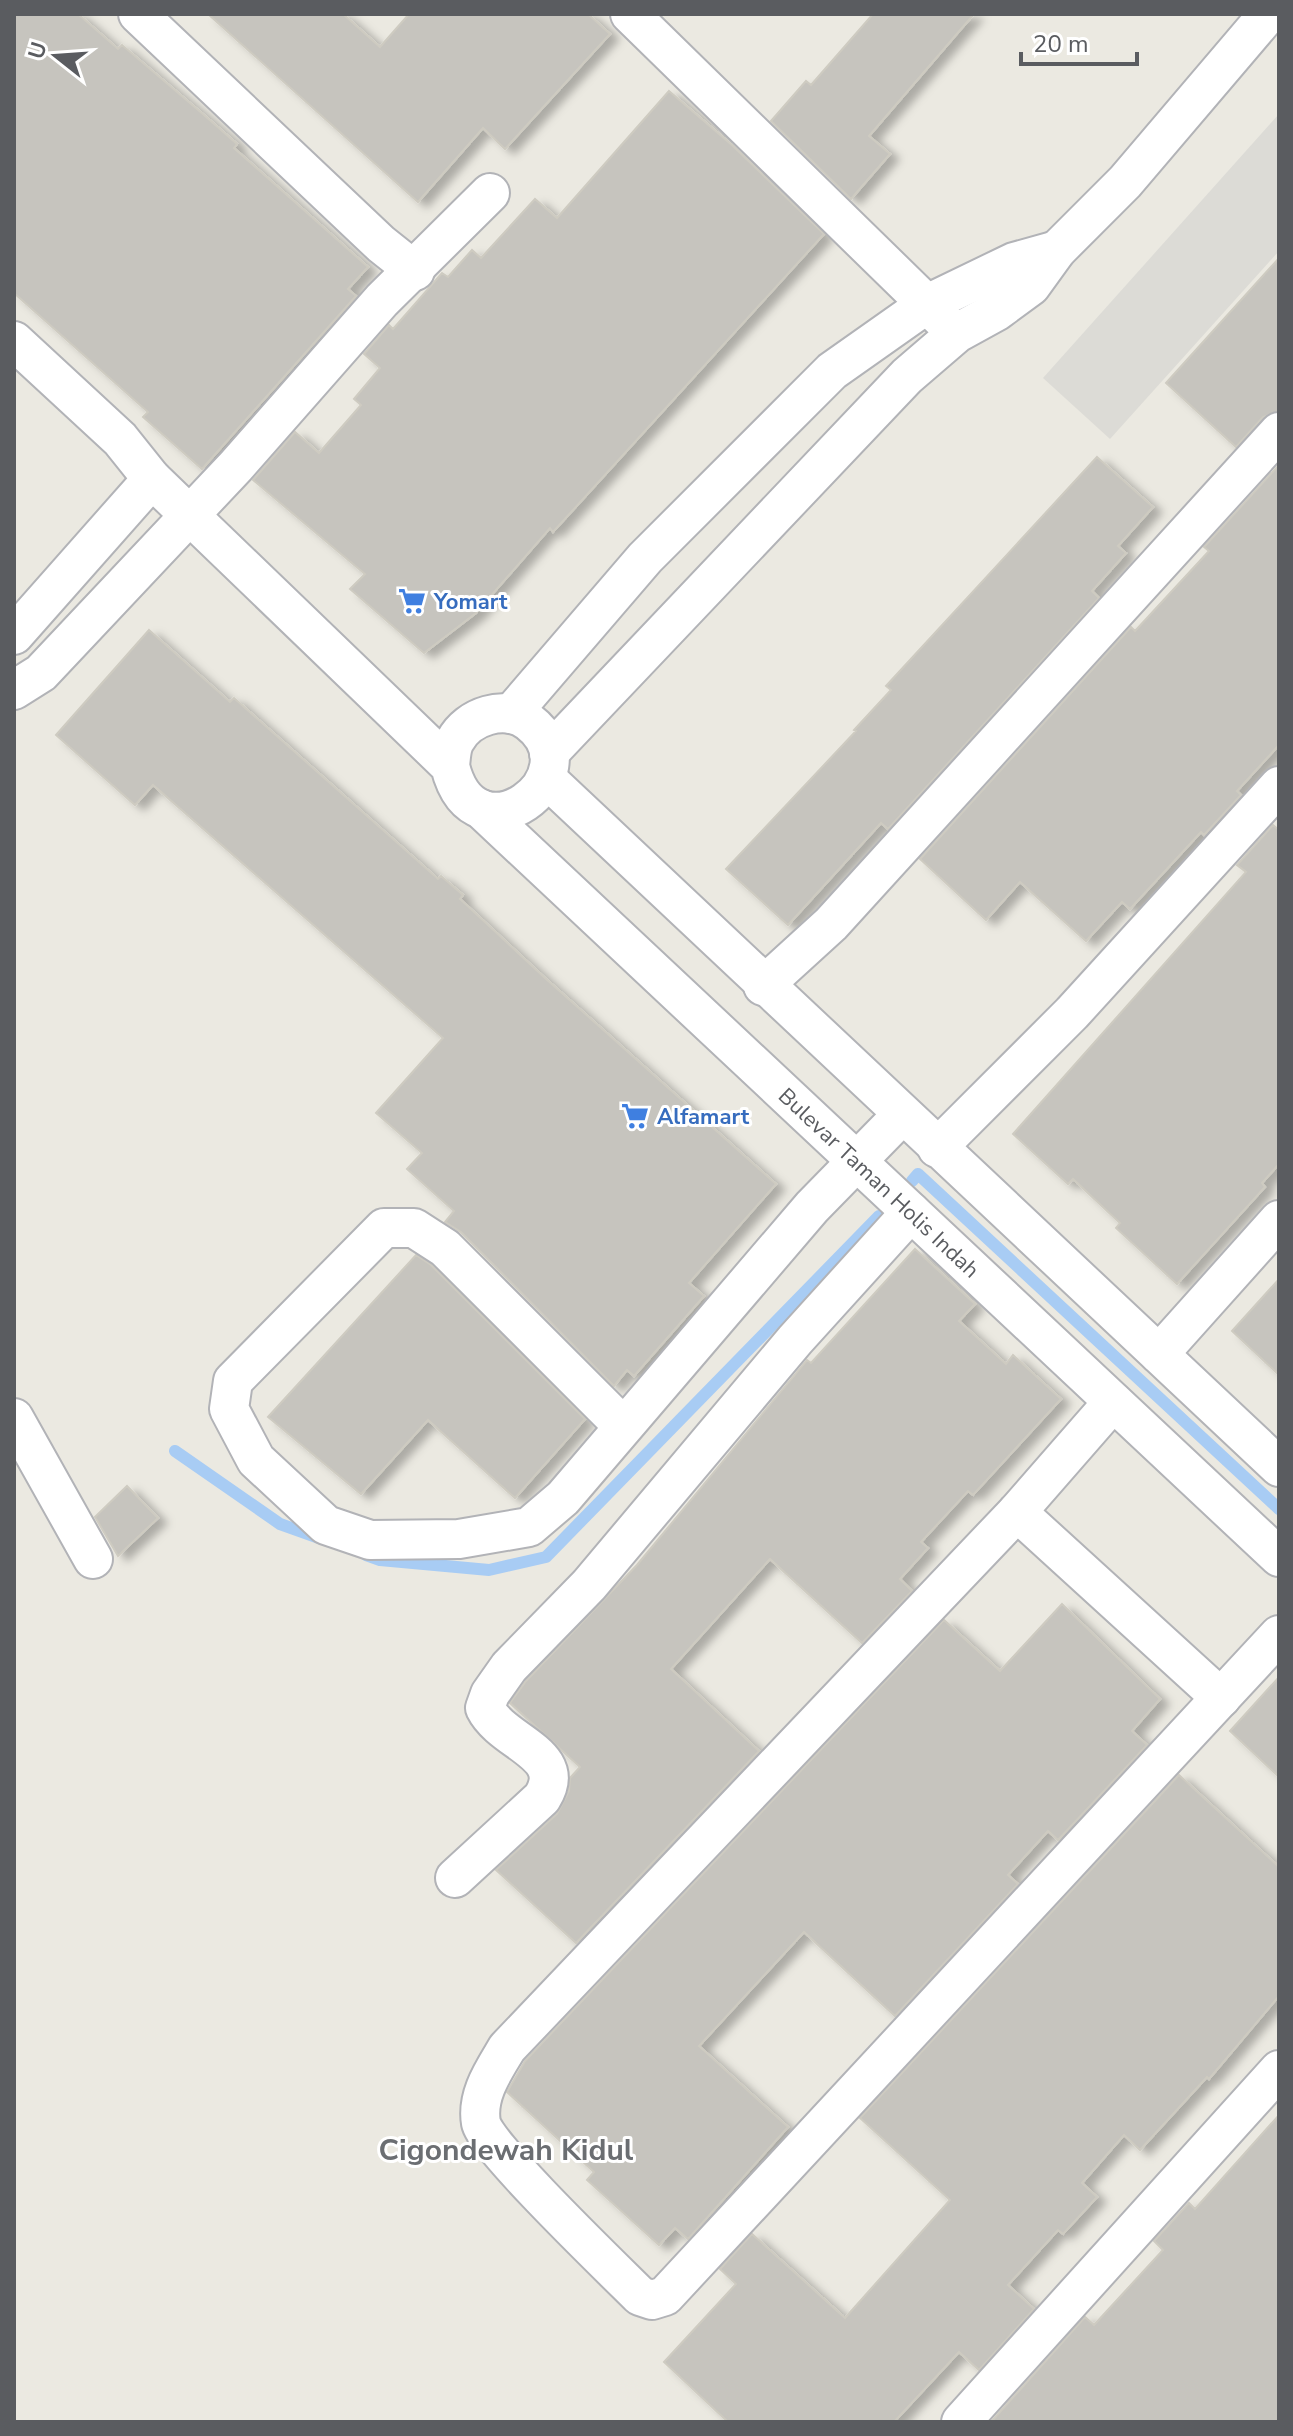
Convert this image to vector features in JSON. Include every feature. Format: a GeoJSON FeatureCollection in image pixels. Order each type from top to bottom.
{"type":"FeatureCollection","features":[{"type":"Feature","properties":{"kind":"street"},"geometry":{"type":"LineString","coordinates":[[138,14],[381,244],[415,271]]}},
{"type":"Feature","properties":{"kind":"street"},"geometry":{"type":"LineString","coordinates":[[630,14],[957,333]]}},
{"type":"Feature","properties":{"kind":"street"},"geometry":{"type":"LineString","coordinates":[[548,766],[542,735],[528,721],[511,714],[488,714],[468,725],[454,743],[450,766],[454,784],[465,799],[481,809],[507,812],[532,801],[548,766],[868,416],[957,333],[997,311],[1031,286],[1057,250],[1125,182],[1268,14]]}},
{"type":"Feature","properties":{"kind":"street"},"geometry":{"type":"LineString","coordinates":[[14,690],[41,673],[191,514],[382,300],[415,271],[490,193]]}},
{"type":"Feature","properties":{"kind":"street"},"geometry":{"type":"LineString","coordinates":[[511,714],[645,558],[832,371],[927,304],[1014,262],[1057,250]]}},
{"type":"Feature","properties":{"kind":"street"},"geometry":{"type":"LineString","coordinates":[[14,341],[120,439],[152,479],[450,766]]}},
{"type":"Feature","properties":{"kind":"street"},"geometry":{"type":"LineString","coordinates":[[763,986],[831,924],[1279,432]]}},
{"type":"Feature","properties":{"kind":"street"},"geometry":{"type":"LineString","coordinates":[[14,635],[152,479]]}},
{"type":"Feature","properties":{"kind":"street","name":"Bulevar Taman Holis Indah"},"geometry":{"type":"LineString","coordinates":[[548,766],[763,986],[879,1138],[911,1212],[1279,1557]]}},
{"type":"Feature","properties":{"kind":"street"},"geometry":{"type":"LineString","coordinates":[[937,1148],[1072,1013],[1279,786]]}},
{"type":"Feature","properties":{"kind":"street","name":"Bulevar Taman Holis Indah"},"geometry":{"type":"LineString","coordinates":[[481,809],[879,1138],[937,1148],[1279,1467]]}},
{"type":"Feature","properties":{"kind":"street"},"geometry":{"type":"LineString","coordinates":[[623,1426],[445,1248],[414,1228],[384,1228],[233,1381],[229,1409],[256,1460],[326,1525],[370,1540],[459,1539],[529,1527],[563,1498],[812,1207],[879,1138]]}},
{"type":"Feature","properties":{"kind":"street"},"geometry":{"type":"LineString","coordinates":[[455,1878],[542,1798],[550,1785],[551,1774],[544,1760],[491,1720],[485,1708],[490,1694],[509,1667],[589,1585],[795,1340],[911,1212]]}},
{"type":"Feature","properties":{"kind":"street"},"geometry":{"type":"LineString","coordinates":[[1159,1354],[1279,1220]]}},
{"type":"Feature","properties":{"kind":"street"},"geometry":{"type":"LineString","coordinates":[[1113,1402],[1017,1512],[507,2048],[487,2081],[481,2104],[481,2125],[522,2174],[640,2296],[652,2300],[665,2296],[1279,1635]]}},
{"type":"Feature","properties":{"kind":"street"},"geometry":{"type":"LineString","coordinates":[[14,1418],[93,1559]]}},
{"type":"Feature","properties":{"kind":"street"},"geometry":{"type":"LineString","coordinates":[[1017,1512],[1221,1698]]}},
{"type":"Feature","properties":{"kind":"street"},"geometry":{"type":"LineString","coordinates":[[961,2422],[1279,2070]]}},
{"type":"Feature","properties":{"kind":"shaded area"},"geometry":{"type":"Polygon","coordinates":[[[1279,114],[1279,251],[1110,439],[1043,378],[1279,114]]]}},
{"type":"Feature","properties":{"kind":"building"},"geometry":{"type":"Polygon","coordinates":[[[14,14],[78,14],[118,49],[122,45],[237,144],[234,148],[368,267],[348,289],[356,296],[202,469],[143,417],[148,412],[14,293],[14,14]]]}},
{"type":"Feature","properties":{"kind":"building"},"geometry":{"type":"Polygon","coordinates":[[[208,14],[343,14],[380,47],[409,14],[588,14],[610,34],[505,149],[483,128],[418,202],[208,14]]]}},
{"type":"Feature","properties":{"kind":"building"},"geometry":{"type":"Polygon","coordinates":[[[873,14],[974,14],[869,136],[890,154],[851,199],[771,121],[806,81],[811,85],[873,14]]]}},
{"type":"Feature","properties":{"kind":"building"},"geometry":{"type":"Polygon","coordinates":[[[669,91],[733,146],[824,234],[553,532],[550,528],[476,613],[424,653],[350,589],[365,574],[253,480],[295,432],[319,453],[361,405],[354,399],[380,368],[364,354],[389,325],[393,329],[442,273],[448,277],[472,250],[481,258],[535,199],[557,218],[669,91]]]}},
{"type":"Feature","properties":{"kind":"building"},"geometry":{"type":"Polygon","coordinates":[[[1279,258],[1279,411],[1263,417],[1236,447],[1166,383],[1279,258]]]}},
{"type":"Feature","properties":{"kind":"building"},"geometry":{"type":"Polygon","coordinates":[[[1097,457],[1153,507],[1118,546],[1126,553],[1092,591],[1099,598],[888,829],[881,823],[788,925],[726,869],[856,731],[891,690],[886,686],[1097,457]]]}},
{"type":"Feature","properties":{"kind":"building"},"geometry":{"type":"Polygon","coordinates":[[[1279,465],[1279,745],[1237,791],[1241,795],[1204,835],[1201,832],[1130,909],[1122,902],[1086,941],[1020,882],[986,920],[920,859],[1131,627],[1135,631],[1209,551],[1204,547],[1279,465]]]}},
{"type":"Feature","properties":{"kind":"building"},"geometry":{"type":"Polygon","coordinates":[[[149,630],[230,702],[234,698],[438,879],[441,876],[463,895],[460,899],[545,978],[776,1184],[689,1283],[704,1296],[634,1376],[627,1370],[614,1386],[461,1232],[445,1222],[454,1211],[407,1169],[422,1153],[376,1113],[443,1038],[153,785],[135,805],[56,735],[149,630]]]}},
{"type":"Feature","properties":{"kind":"building"},"geometry":{"type":"Polygon","coordinates":[[[1273,825],[1279,830],[1279,1164],[1262,1183],[1265,1187],[1177,1284],[1116,1228],[1120,1223],[1073,1179],[1068,1184],[1013,1134],[1246,872],[1237,865],[1273,825]]]}},
{"type":"Feature","properties":{"kind":"building"},"geometry":{"type":"Polygon","coordinates":[[[915,1249],[975,1304],[959,1321],[1006,1364],[1013,1355],[1061,1399],[973,1495],[968,1491],[921,1542],[928,1548],[900,1579],[912,1591],[862,1643],[770,1559],[671,1669],[759,1751],[576,1943],[496,1870],[557,1814],[569,1791],[570,1778],[580,1767],[510,1703],[526,1681],[637,1565],[807,1360],[811,1363],[915,1249]]]}},
{"type":"Feature","properties":{"kind":"building"},"geometry":{"type":"Polygon","coordinates":[[[416,1255],[431,1265],[585,1419],[515,1498],[428,1420],[361,1494],[268,1417],[416,1255]]]}},
{"type":"Feature","properties":{"kind":"building"},"geometry":{"type":"Polygon","coordinates":[[[1279,1279],[1279,1375],[1232,1331],[1279,1279]]]}},
{"type":"Feature","properties":{"kind":"building"},"geometry":{"type":"Polygon","coordinates":[[[127,1486],[158,1518],[118,1556],[95,1517],[127,1486]]]}},
{"type":"Feature","properties":{"kind":"building"},"geometry":{"type":"Polygon","coordinates":[[[1062,1604],[1160,1699],[1132,1731],[1147,1745],[1058,1840],[1048,1831],[1008,1875],[1018,1884],[895,2016],[804,1932],[699,2046],[788,2127],[688,2239],[675,2228],[659,2245],[587,2180],[594,2172],[507,2092],[525,2061],[944,1620],[1000,1671],[1062,1604]]]}},
{"type":"Feature","properties":{"kind":"building"},"geometry":{"type":"Polygon","coordinates":[[[1279,1677],[1279,1777],[1230,1731],[1279,1677]]]}},
{"type":"Feature","properties":{"kind":"building"},"geometry":{"type":"Polygon","coordinates":[[[1179,1775],[1279,1867],[1279,1996],[1209,2079],[1207,2077],[1140,2150],[1124,2135],[1082,2183],[1097,2197],[1063,2234],[1058,2230],[1008,2285],[1034,2309],[979,2370],[959,2352],[894,2422],[728,2422],[664,2362],[736,2284],[720,2269],[752,2234],[845,2318],[950,2200],[860,2118],[1179,1775]]]}},
{"type":"Feature","properties":{"kind":"building"},"geometry":{"type":"Polygon","coordinates":[[[1279,2115],[1279,2422],[991,2422],[1085,2317],[1094,2325],[1163,2250],[1154,2241],[1189,2203],[1195,2209],[1279,2115]]]}},
{"type":"Feature","properties":{"kind":"waterway"},"geometry":{"type":"LineString","coordinates":[[912,1181],[918,1174],[1279,1509]]}},
{"type":"Feature","properties":{"kind":"waterway"},"geometry":{"type":"LineString","coordinates":[[366,1555],[380,1560],[489,1570],[546,1557],[879,1216]]}},
{"type":"Feature","properties":{"kind":"waterway"},"geometry":{"type":"LineString","coordinates":[[175,1451],[280,1524],[322,1539]]}},
{"type":"Feature","properties":{"kind":"place","name":"Yomart"},"geometry":{"type":"Point","coordinates":[412,601]}},
{"type":"Feature","properties":{"kind":"place","name":"Alfamart"},"geometry":{"type":"Point","coordinates":[635,1116]}},
{"type":"Feature","properties":{"kind":"district","name":"Cigondewah Kidul"},"geometry":{"type":"Point","coordinates":[506,2150]}}]}
